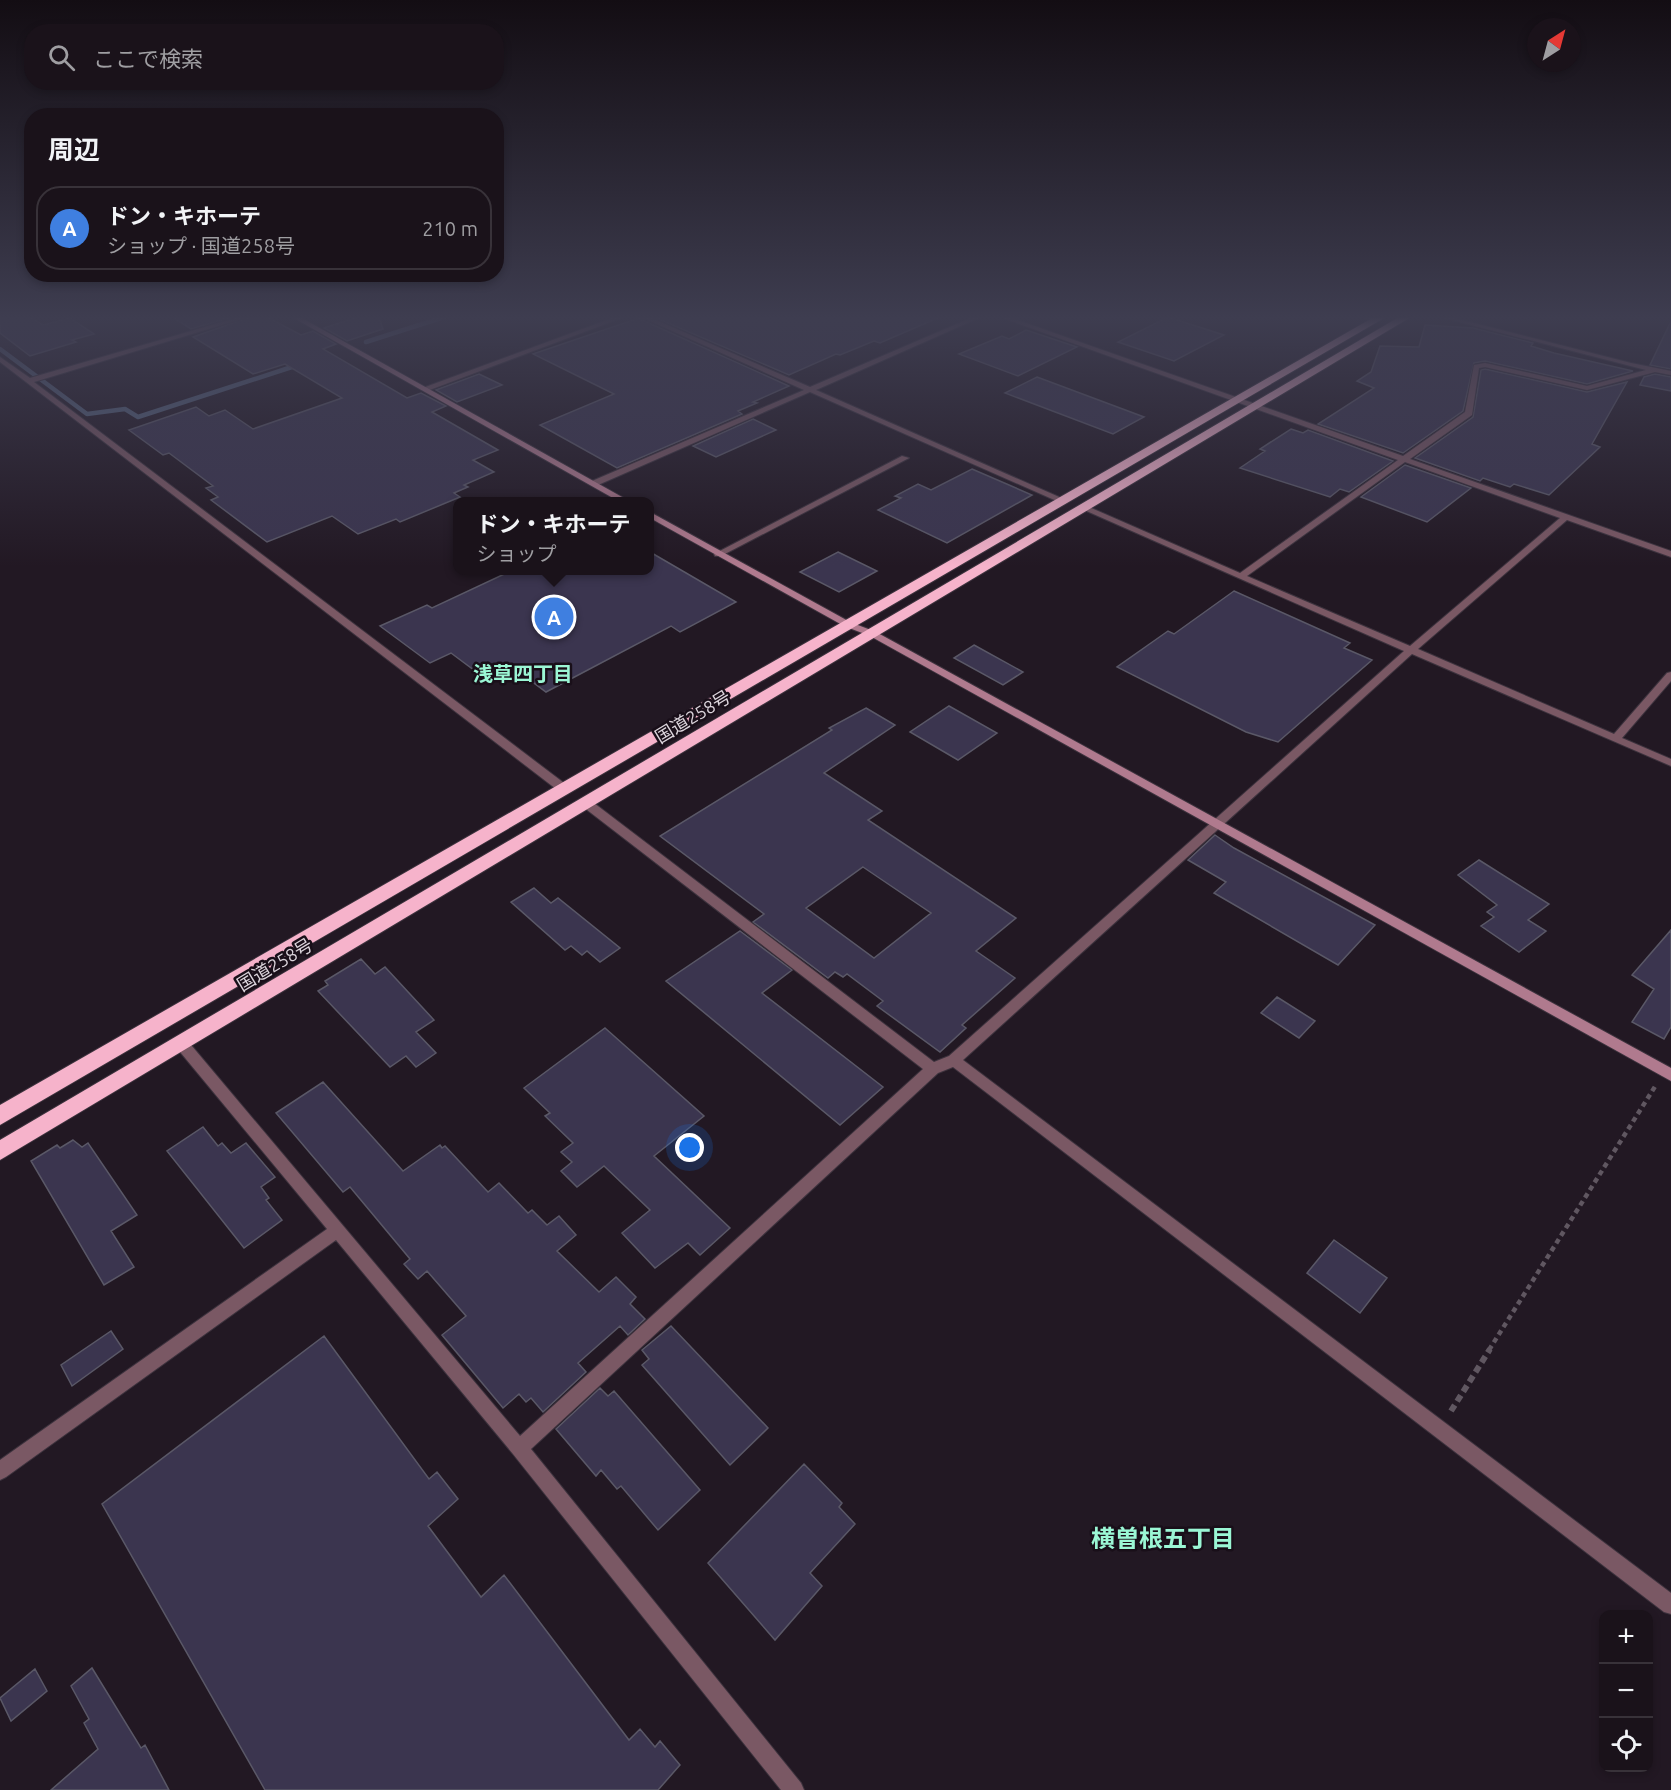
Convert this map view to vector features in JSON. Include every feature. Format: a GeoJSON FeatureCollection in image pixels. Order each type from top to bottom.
{"type":"FeatureCollection","features":[{"type":"Feature","properties":{"kind":"highway","name":"国道258号"},"geometry":{"type":"LineString","coordinates":[[0,1116],[847,624],[1237,401]]}},
{"type":"Feature","properties":{"kind":"highway","name":"国道258号"},"geometry":{"type":"LineString","coordinates":[[0,1150],[1086,509],[1263,401]]}},
{"type":"Feature","properties":{"kind":"street"},"geometry":{"type":"LineString","coordinates":[[57,401],[564,789]]}},
{"type":"Feature","properties":{"kind":"street"},"geometry":{"type":"LineString","coordinates":[[445,401],[620,497]]}},
{"type":"Feature","properties":{"kind":"street"},"geometry":{"type":"LineString","coordinates":[[595,483],[785,401]]}},
{"type":"Feature","properties":{"kind":"street"},"geometry":{"type":"LineString","coordinates":[[838,401],[1062,500]]}},
{"type":"Feature","properties":{"kind":"street"},"geometry":{"type":"LineString","coordinates":[[1239,401],[1671,554]]}},
{"type":"Feature","properties":{"kind":"street"},"geometry":{"type":"LineString","coordinates":[[1241,576],[1469,413],[1471,401]]}},
{"type":"Feature","properties":{"kind":"street"},"geometry":{"type":"LineString","coordinates":[[718,554],[905,458]]}},
{"type":"Feature","properties":{"kind":"street"},"geometry":{"type":"LineString","coordinates":[[1086,509],[1671,763]]}},
{"type":"Feature","properties":{"kind":"street"},"geometry":{"type":"LineString","coordinates":[[654,517],[847,624],[873,634],[1668,1073]]}},
{"type":"Feature","properties":{"kind":"street"},"geometry":{"type":"LineString","coordinates":[[519,1448],[933,1069],[954,1060],[1411,650],[1566,517]]}},
{"type":"Feature","properties":{"kind":"street"},"geometry":{"type":"LineString","coordinates":[[1615,739],[1671,675]]}},
{"type":"Feature","properties":{"kind":"street"},"geometry":{"type":"LineString","coordinates":[[586,804],[933,1069]]}},
{"type":"Feature","properties":{"kind":"street"},"geometry":{"type":"LineString","coordinates":[[181,1042],[519,1448],[794,1790]]}},
{"type":"Feature","properties":{"kind":"street"},"geometry":{"type":"LineString","coordinates":[[954,1060],[1671,1605]]}},
{"type":"Feature","properties":{"kind":"street"},"geometry":{"type":"LineString","coordinates":[[0,1472],[337,1230]]}},
{"type":"Feature","properties":{"kind":"path"},"geometry":{"type":"LineString","coordinates":[[1439,1429],[1668,1073]]}},
{"type":"Feature","properties":{"kind":"building"},"geometry":{"type":"Polygon","coordinates":[[[335,401],[435,401],[446,406],[432,412],[498,450],[473,460],[494,472],[464,485],[468,487],[454,493],[460,497],[453,497],[453,500],[400,522],[396,519],[358,534],[332,516],[267,542],[211,500],[218,497],[206,488],[213,486],[169,453],[163,455],[129,430],[196,407],[209,416],[225,410],[253,429],[335,401]]]}},
{"type":"Feature","properties":{"kind":"building"},"geometry":{"type":"Polygon","coordinates":[[[598,401],[756,401],[753,402],[757,403],[738,411],[742,414],[617,468],[540,425],[598,401]]]}},
{"type":"Feature","properties":{"kind":"building"},"geometry":{"type":"Polygon","coordinates":[[[1025,401],[1100,401],[1144,417],[1113,434],[1025,401]]]}},
{"type":"Feature","properties":{"kind":"building"},"geometry":{"type":"Polygon","coordinates":[[[1355,401],[1465,401],[1463,411],[1403,453],[1318,424],[1355,401]]]}},
{"type":"Feature","properties":{"kind":"building"},"geometry":{"type":"Polygon","coordinates":[[[1476,401],[1617,401],[1592,444],[1600,447],[1549,495],[1514,484],[1510,487],[1483,478],[1480,481],[1415,458],[1473,417],[1476,401]]]}},
{"type":"Feature","properties":{"kind":"building"},"geometry":{"type":"Polygon","coordinates":[[[753,419],[776,430],[716,457],[693,446],[753,419]]]}},
{"type":"Feature","properties":{"kind":"building"},"geometry":{"type":"Polygon","coordinates":[[[1291,429],[1303,433],[1308,430],[1393,461],[1349,492],[1340,489],[1330,497],[1240,468],[1265,451],[1260,449],[1291,429]]]}},
{"type":"Feature","properties":{"kind":"building"},"geometry":{"type":"Polygon","coordinates":[[[1405,465],[1471,488],[1427,522],[1361,497],[1405,465]]]}},
{"type":"Feature","properties":{"kind":"building"},"geometry":{"type":"Polygon","coordinates":[[[972,469],[1032,495],[947,543],[878,510],[901,498],[895,496],[918,484],[931,490],[972,469]]]}},
{"type":"Feature","properties":{"kind":"building"},"geometry":{"type":"Polygon","coordinates":[[[838,552],[877,571],[839,592],[800,572],[838,552]]]}},
{"type":"Feature","properties":{"kind":"building"},"geometry":{"type":"Polygon","coordinates":[[[654,554],[736,602],[680,632],[671,626],[546,692],[511,666],[486,679],[451,653],[430,663],[380,626],[427,605],[432,608],[502,575],[654,575],[654,554]]]}},
{"type":"Feature","properties":{"kind":"building"},"geometry":{"type":"Polygon","coordinates":[[[1234,591],[1350,643],[1344,648],[1372,660],[1278,742],[1246,732],[1117,667],[1168,631],[1174,634],[1234,591]]]}},
{"type":"Feature","properties":{"kind":"building"},"geometry":{"type":"Polygon","coordinates":[[[974,645],[1023,672],[1003,685],[954,658],[974,645]]]}},
{"type":"Feature","properties":{"kind":"building"},"geometry":{"type":"Polygon","coordinates":[[[949,706],[997,733],[958,760],[910,732],[949,706]]]}},
{"type":"Feature","properties":{"kind":"building"},"geometry":{"type":"Polygon","coordinates":[[[866,708],[895,725],[824,773],[882,811],[868,820],[1016,918],[976,951],[1015,978],[962,1025],[966,1028],[940,1052],[877,1006],[883,1001],[847,974],[843,977],[835,972],[828,978],[753,922],[764,914],[660,836],[832,730],[829,728],[866,708]],[[863,867],[806,908],[874,958],[931,913],[863,867]]]}},
{"type":"Feature","properties":{"kind":"building"},"geometry":{"type":"Polygon","coordinates":[[[1215,835],[1234,848],[1375,925],[1338,965],[1214,893],[1226,882],[1188,860],[1215,835]]]}},
{"type":"Feature","properties":{"kind":"building"},"geometry":{"type":"Polygon","coordinates":[[[1479,860],[1549,904],[1528,920],[1546,931],[1519,952],[1481,926],[1494,917],[1487,912],[1497,905],[1458,875],[1479,860]]]}},
{"type":"Feature","properties":{"kind":"building"},"geometry":{"type":"Polygon","coordinates":[[[534,888],[551,903],[558,898],[620,948],[600,962],[587,951],[582,955],[571,946],[565,950],[511,902],[534,888]]]}},
{"type":"Feature","properties":{"kind":"building"},"geometry":{"type":"Polygon","coordinates":[[[1671,930],[1671,1027],[1664,1039],[1632,1022],[1654,989],[1632,975],[1671,930]]]}},
{"type":"Feature","properties":{"kind":"building"},"geometry":{"type":"Polygon","coordinates":[[[740,931],[792,970],[762,993],[883,1087],[840,1125],[666,981],[740,931]]]}},
{"type":"Feature","properties":{"kind":"building"},"geometry":{"type":"Polygon","coordinates":[[[361,959],[375,974],[385,967],[434,1020],[416,1032],[436,1053],[416,1067],[406,1056],[390,1067],[318,991],[328,985],[325,981],[361,959]]]}},
{"type":"Feature","properties":{"kind":"building"},"geometry":{"type":"Polygon","coordinates":[[[1277,997],[1315,1021],[1299,1038],[1261,1013],[1277,997]]]}},
{"type":"Feature","properties":{"kind":"building"},"geometry":{"type":"Polygon","coordinates":[[[605,1028],[704,1116],[654,1156],[730,1228],[700,1255],[688,1243],[655,1268],[622,1233],[650,1210],[604,1166],[577,1187],[561,1171],[572,1162],[561,1152],[573,1143],[545,1116],[550,1113],[524,1088],[605,1028]]]}},
{"type":"Feature","properties":{"kind":"building"},"geometry":{"type":"Polygon","coordinates":[[[323,1082],[403,1171],[440,1145],[442,1148],[445,1146],[488,1192],[499,1183],[528,1213],[532,1210],[547,1225],[559,1216],[576,1235],[557,1251],[599,1292],[616,1277],[636,1297],[630,1304],[645,1319],[628,1335],[620,1326],[578,1363],[586,1372],[543,1412],[531,1398],[526,1402],[519,1394],[503,1408],[442,1335],[466,1316],[427,1271],[418,1279],[404,1264],[410,1259],[350,1187],[343,1192],[276,1113],[323,1082]]]}},
{"type":"Feature","properties":{"kind":"building"},"geometry":{"type":"Polygon","coordinates":[[[203,1127],[218,1146],[222,1143],[231,1153],[246,1143],[275,1177],[261,1187],[269,1198],[266,1200],[282,1220],[244,1248],[167,1151],[203,1127]]]}},
{"type":"Feature","properties":{"kind":"building"},"geometry":{"type":"Polygon","coordinates":[[[73,1140],[82,1147],[88,1143],[137,1215],[111,1231],[134,1267],[104,1285],[31,1161],[57,1145],[60,1148],[73,1140]]]}},
{"type":"Feature","properties":{"kind":"building"},"geometry":{"type":"Polygon","coordinates":[[[1334,1240],[1387,1278],[1360,1313],[1307,1273],[1334,1240]]]}},
{"type":"Feature","properties":{"kind":"building"},"geometry":{"type":"Polygon","coordinates":[[[671,1326],[768,1428],[730,1465],[642,1365],[649,1359],[642,1350],[671,1326]]]}},
{"type":"Feature","properties":{"kind":"building"},"geometry":{"type":"Polygon","coordinates":[[[111,1331],[123,1349],[72,1386],[61,1365],[111,1331]]]}},
{"type":"Feature","properties":{"kind":"building"},"geometry":{"type":"Polygon","coordinates":[[[324,1336],[429,1479],[437,1472],[458,1499],[428,1526],[481,1597],[504,1575],[629,1740],[640,1729],[655,1747],[660,1741],[680,1765],[658,1790],[265,1790],[102,1504],[324,1336]]]}},
{"type":"Feature","properties":{"kind":"building"},"geometry":{"type":"Polygon","coordinates":[[[600,1388],[608,1396],[614,1391],[700,1490],[658,1530],[621,1486],[617,1489],[601,1470],[596,1476],[556,1429],[600,1388]]]}},
{"type":"Feature","properties":{"kind":"building"},"geometry":{"type":"Polygon","coordinates":[[[804,1464],[842,1503],[839,1507],[855,1524],[810,1573],[822,1586],[775,1640],[708,1563],[804,1464]]]}},
{"type":"Feature","properties":{"kind":"building"},"geometry":{"type":"Polygon","coordinates":[[[92,1668],[141,1748],[145,1745],[169,1790],[51,1790],[98,1749],[84,1723],[89,1719],[71,1686],[92,1668]]]}},
{"type":"Feature","properties":{"kind":"building"},"geometry":{"type":"Polygon","coordinates":[[[35,1669],[47,1691],[11,1721],[0,1698],[35,1669]]]}},
{"type":"Feature","properties":{"kind":"waterway"},"geometry":{"type":"LineString","coordinates":[[69,401],[87,414],[125,409],[138,417],[189,401]]}},
{"type":"Feature","properties":{"kind":"place","name":"ドン・キホーテ"},"geometry":{"type":"Point","coordinates":[554,617]}},
{"type":"Feature","properties":{"kind":"district","name":"浅草四丁目"},"geometry":{"type":"Point","coordinates":[523,674]}},
{"type":"Feature","properties":{"kind":"district","name":"横曽根五丁目"},"geometry":{"type":"Point","coordinates":[1163,1539]}}]}
